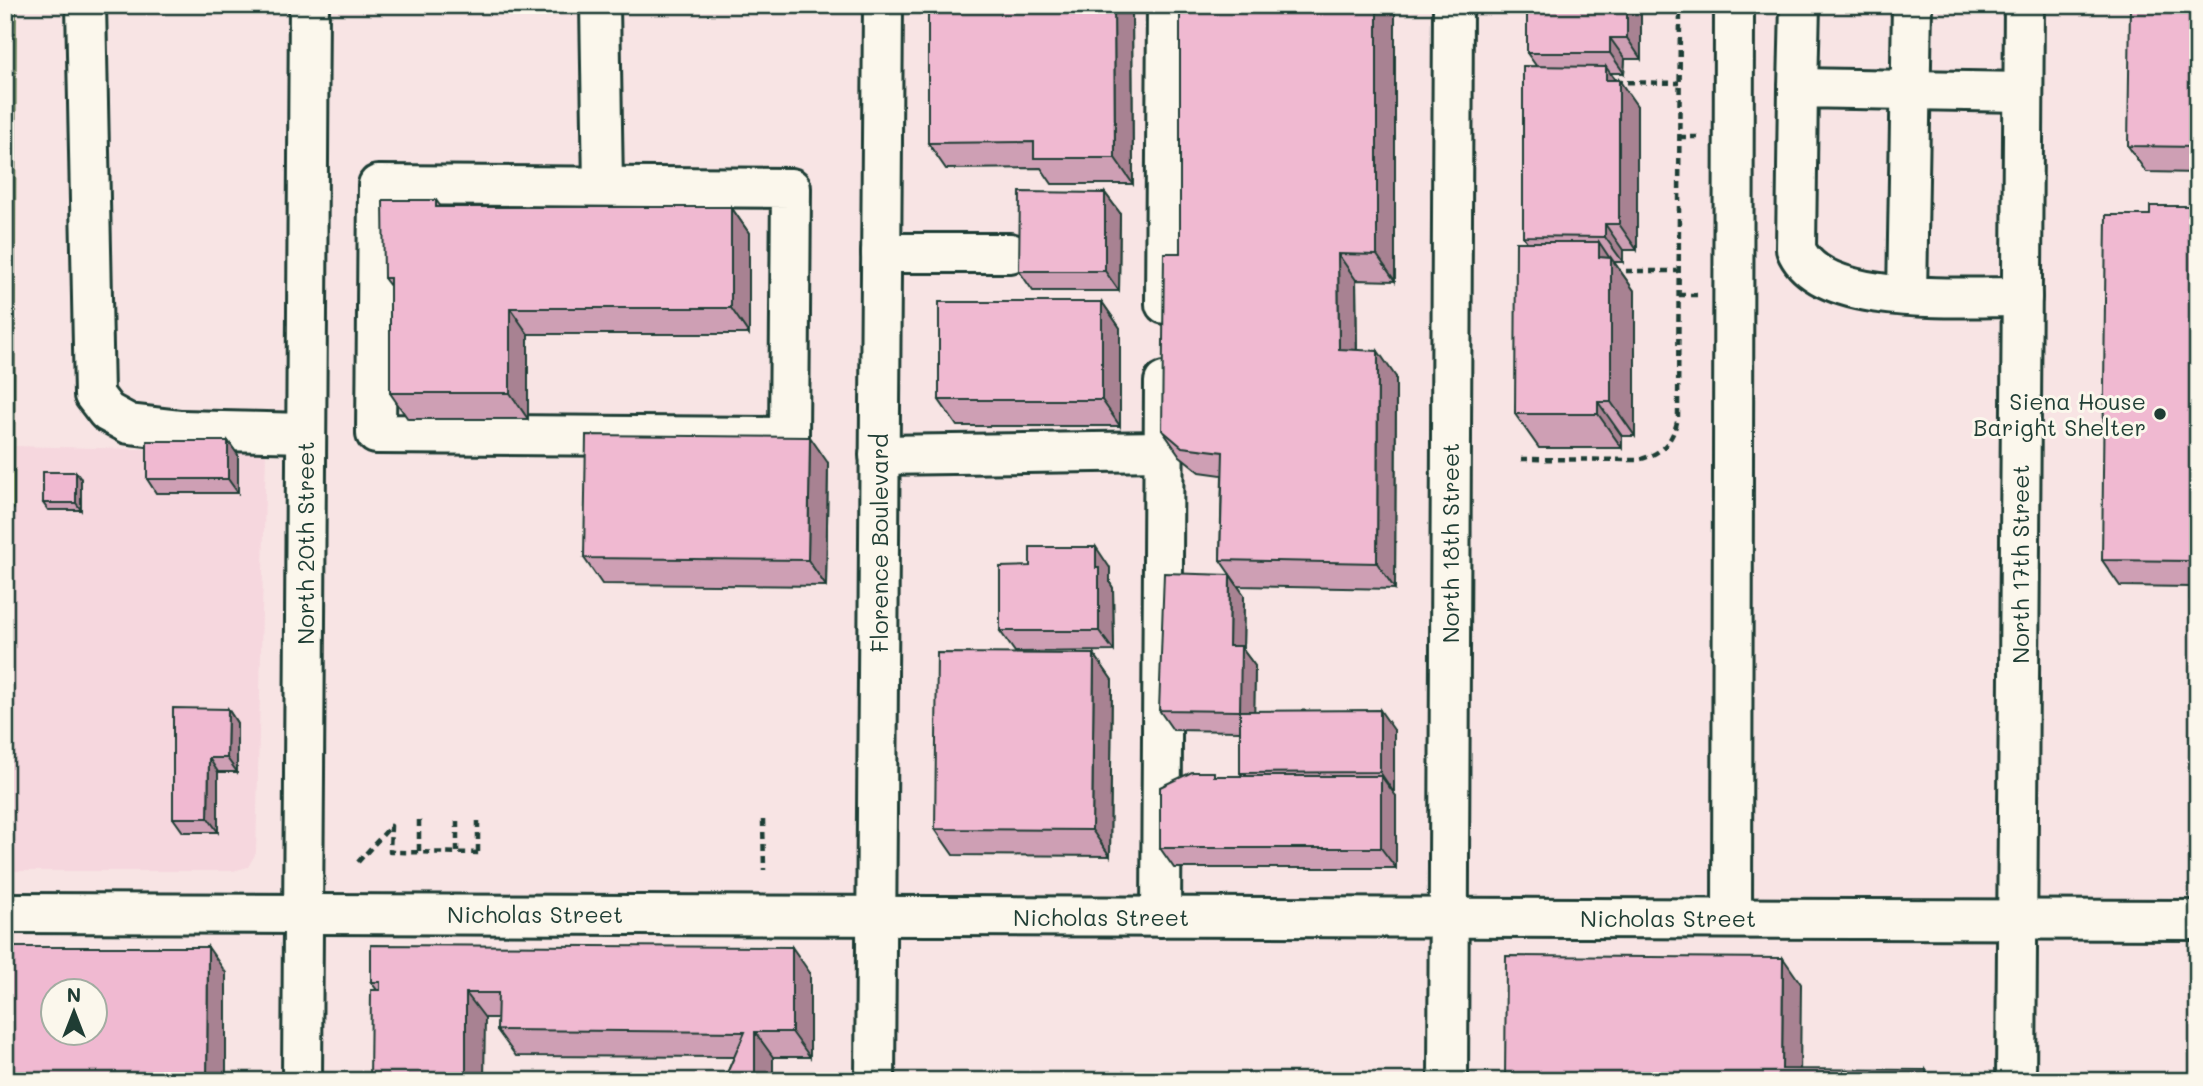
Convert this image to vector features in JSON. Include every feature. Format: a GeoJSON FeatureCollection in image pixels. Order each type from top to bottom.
{"type":"FeatureCollection","features":[{"type":"Feature","properties":{"kind":"street"},"geometry":{"type":"LineString","coordinates":[[86,5],[94,395],[107,412],[129,424],[181,430],[306,433]]}},
{"type":"Feature","properties":{"kind":"street","name":"North 20th Street"},"geometry":{"type":"LineString","coordinates":[[302,1081],[309,5]]}},
{"type":"Feature","properties":{"kind":"street"},"geometry":{"type":"LineString","coordinates":[[600,5],[603,186]]}},
{"type":"Feature","properties":{"kind":"street","name":"Florence Boulevard"},"geometry":{"type":"LineString","coordinates":[[875,1081],[883,5]]}},
{"type":"Feature","properties":{"kind":"street"},"geometry":{"type":"LineString","coordinates":[[1161,918],[1167,5]]}},
{"type":"Feature","properties":{"kind":"street","name":"North 18th Street"},"geometry":{"type":"LineString","coordinates":[[1448,1081],[1453,5]]}},
{"type":"Feature","properties":{"kind":"street"},"geometry":{"type":"LineString","coordinates":[[1732,918],[1734,5]]}},
{"type":"Feature","properties":{"kind":"street"},"geometry":{"type":"LineString","coordinates":[[1800,5],[1796,249],[1801,262],[1833,282],[1907,295],[2022,297]]}},
{"type":"Feature","properties":{"kind":"street"},"geometry":{"type":"LineString","coordinates":[[1907,295],[1912,5]]}},
{"type":"Feature","properties":{"kind":"street","name":"North 17th Street"},"geometry":{"type":"LineString","coordinates":[[2016,1081],[2024,5]]}},
{"type":"Feature","properties":{"kind":"street"},"geometry":{"type":"LineString","coordinates":[[1798,88],[2023,92]]}},
{"type":"Feature","properties":{"kind":"street"},"geometry":{"type":"LineString","coordinates":[[378,185],[603,186],[791,188],[789,437],[376,434],[378,185]]}},
{"type":"Feature","properties":{"kind":"street"},"geometry":{"type":"LineString","coordinates":[[881,253],[1010,253]]}},
{"type":"Feature","properties":{"kind":"street"},"geometry":{"type":"LineString","coordinates":[[879,455],[1164,451]]}},
{"type":"Feature","properties":{"kind":"street","name":"Nicholas Street"},"geometry":{"type":"LineString","coordinates":[[5,913],[2198,920]]}},
{"type":"Feature","properties":{"kind":"path"},"geometry":{"type":"LineString","coordinates":[[1521,459],[1637,460],[1653,457],[1675,434],[1678,418],[1680,5]]}},
{"type":"Feature","properties":{"kind":"path"},"geometry":{"type":"LineString","coordinates":[[1601,82],[1679,83]]}},
{"type":"Feature","properties":{"kind":"path"},"geometry":{"type":"LineString","coordinates":[[1600,271],[1678,271]]}},
{"type":"Feature","properties":{"kind":"path"},"geometry":{"type":"LineString","coordinates":[[419,820],[419,852]]}},
{"type":"Feature","properties":{"kind":"path"},"geometry":{"type":"LineString","coordinates":[[763,820],[764,870]]}},
{"type":"Feature","properties":{"kind":"path"},"geometry":{"type":"LineString","coordinates":[[457,821],[457,853]]}},
{"type":"Feature","properties":{"kind":"path"},"geometry":{"type":"LineString","coordinates":[[358,862],[391,826],[390,852],[481,853],[478,821]]}},
{"type":"Feature","properties":{"kind":"shaded area"},"geometry":{"type":"Polygon","coordinates":[[[5,5],[16,5],[14,446],[266,452],[256,853],[248,867],[233,871],[5,871],[5,5]]]}},
{"type":"Feature","properties":{"kind":"green space"},"geometry":{"type":"Polygon","coordinates":[[[5,5],[16,5],[14,509],[5,509],[5,5]]]}},
{"type":"Feature","properties":{"kind":"building"},"geometry":{"type":"Polygon","coordinates":[[[928,5],[1114,5],[1115,158],[1034,158],[1034,142],[928,143],[928,5]]]}},
{"type":"Feature","properties":{"kind":"building"},"geometry":{"type":"Polygon","coordinates":[[[1180,5],[1377,5],[1377,255],[1338,254],[1339,349],[1378,351],[1377,563],[1220,560],[1223,452],[1182,447],[1162,430],[1164,253],[1180,253],[1180,5]]]}},
{"type":"Feature","properties":{"kind":"building"},"geometry":{"type":"Polygon","coordinates":[[[1527,5],[1627,5],[1627,38],[1610,38],[1610,53],[1527,53],[1527,5]]]}},
{"type":"Feature","properties":{"kind":"building"},"geometry":{"type":"Polygon","coordinates":[[[2130,5],[2198,5],[2198,147],[2128,146],[2130,5]]]}},
{"type":"Feature","properties":{"kind":"building"},"geometry":{"type":"Polygon","coordinates":[[[1523,66],[1606,67],[1606,80],[1619,80],[1619,224],[1605,224],[1605,237],[1523,236],[1523,66]]]}},
{"type":"Feature","properties":{"kind":"building"},"geometry":{"type":"Polygon","coordinates":[[[1020,192],[1105,193],[1105,271],[1019,271],[1020,192]]]}},
{"type":"Feature","properties":{"kind":"building"},"geometry":{"type":"Polygon","coordinates":[[[383,200],[436,200],[436,207],[731,207],[731,308],[510,308],[510,393],[390,393],[390,278],[384,278],[383,200]]]}},
{"type":"Feature","properties":{"kind":"building","name":"Siena House Baright Shelter"},"geometry":{"type":"Polygon","coordinates":[[[2150,206],[2198,206],[2198,599],[2190,599],[2191,561],[2102,560],[2106,215],[2150,215],[2150,206]]]}},
{"type":"Feature","properties":{"kind":"building"},"geometry":{"type":"Polygon","coordinates":[[[1516,242],[1599,242],[1599,257],[1611,258],[1611,402],[1598,402],[1598,414],[1515,414],[1516,242]]]}},
{"type":"Feature","properties":{"kind":"building"},"geometry":{"type":"Polygon","coordinates":[[[939,302],[1102,302],[1102,400],[939,400],[939,302]]]}},
{"type":"Feature","properties":{"kind":"building"},"geometry":{"type":"Polygon","coordinates":[[[586,435],[810,437],[808,560],[584,558],[586,435]]]}},
{"type":"Feature","properties":{"kind":"building"},"geometry":{"type":"Polygon","coordinates":[[[147,441],[228,441],[228,479],[147,479],[147,441]]]}},
{"type":"Feature","properties":{"kind":"building"},"geometry":{"type":"Polygon","coordinates":[[[43,472],[76,472],[76,503],[43,503],[43,472]]]}},
{"type":"Feature","properties":{"kind":"building"},"geometry":{"type":"Polygon","coordinates":[[[1030,547],[1096,547],[1096,568],[1099,568],[1099,631],[1000,631],[1000,567],[1030,566],[1030,547]]]}},
{"type":"Feature","properties":{"kind":"building"},"geometry":{"type":"Polygon","coordinates":[[[1164,573],[1230,575],[1229,646],[1241,646],[1240,711],[1159,710],[1164,573]]]}},
{"type":"Feature","properties":{"kind":"building"},"geometry":{"type":"Polygon","coordinates":[[[937,653],[1094,654],[1092,830],[935,829],[937,653]]]}},
{"type":"Feature","properties":{"kind":"building"},"geometry":{"type":"Polygon","coordinates":[[[173,708],[228,709],[227,758],[209,758],[208,818],[173,818],[173,708]]]}},
{"type":"Feature","properties":{"kind":"building"},"geometry":{"type":"Polygon","coordinates":[[[1380,710],[1380,772],[1240,773],[1240,711],[1380,710]]]}},
{"type":"Feature","properties":{"kind":"building"},"geometry":{"type":"Polygon","coordinates":[[[1192,772],[1214,772],[1214,776],[1381,776],[1381,848],[1160,848],[1160,787],[1192,772]]]}},
{"type":"Feature","properties":{"kind":"building"},"geometry":{"type":"Polygon","coordinates":[[[371,945],[792,947],[792,1032],[755,1032],[755,1079],[774,1081],[518,1081],[518,1077],[725,1078],[745,1032],[497,1030],[498,993],[466,993],[466,1081],[370,1081],[371,990],[380,990],[380,982],[371,982],[371,945]]]}},
{"type":"Feature","properties":{"kind":"building"},"geometry":{"type":"Polygon","coordinates":[[[5,947],[208,947],[207,1081],[5,1081],[5,947]]]}},
{"type":"Feature","properties":{"kind":"building"},"geometry":{"type":"Polygon","coordinates":[[[1506,956],[1783,958],[1782,1069],[1926,1070],[1926,1081],[1505,1081],[1506,956]]]}},
{"type":"Feature","properties":{"kind":"place","name":"Siena House Baright Shelter"},"geometry":{"type":"Point","coordinates":[2160,414]}}]}
